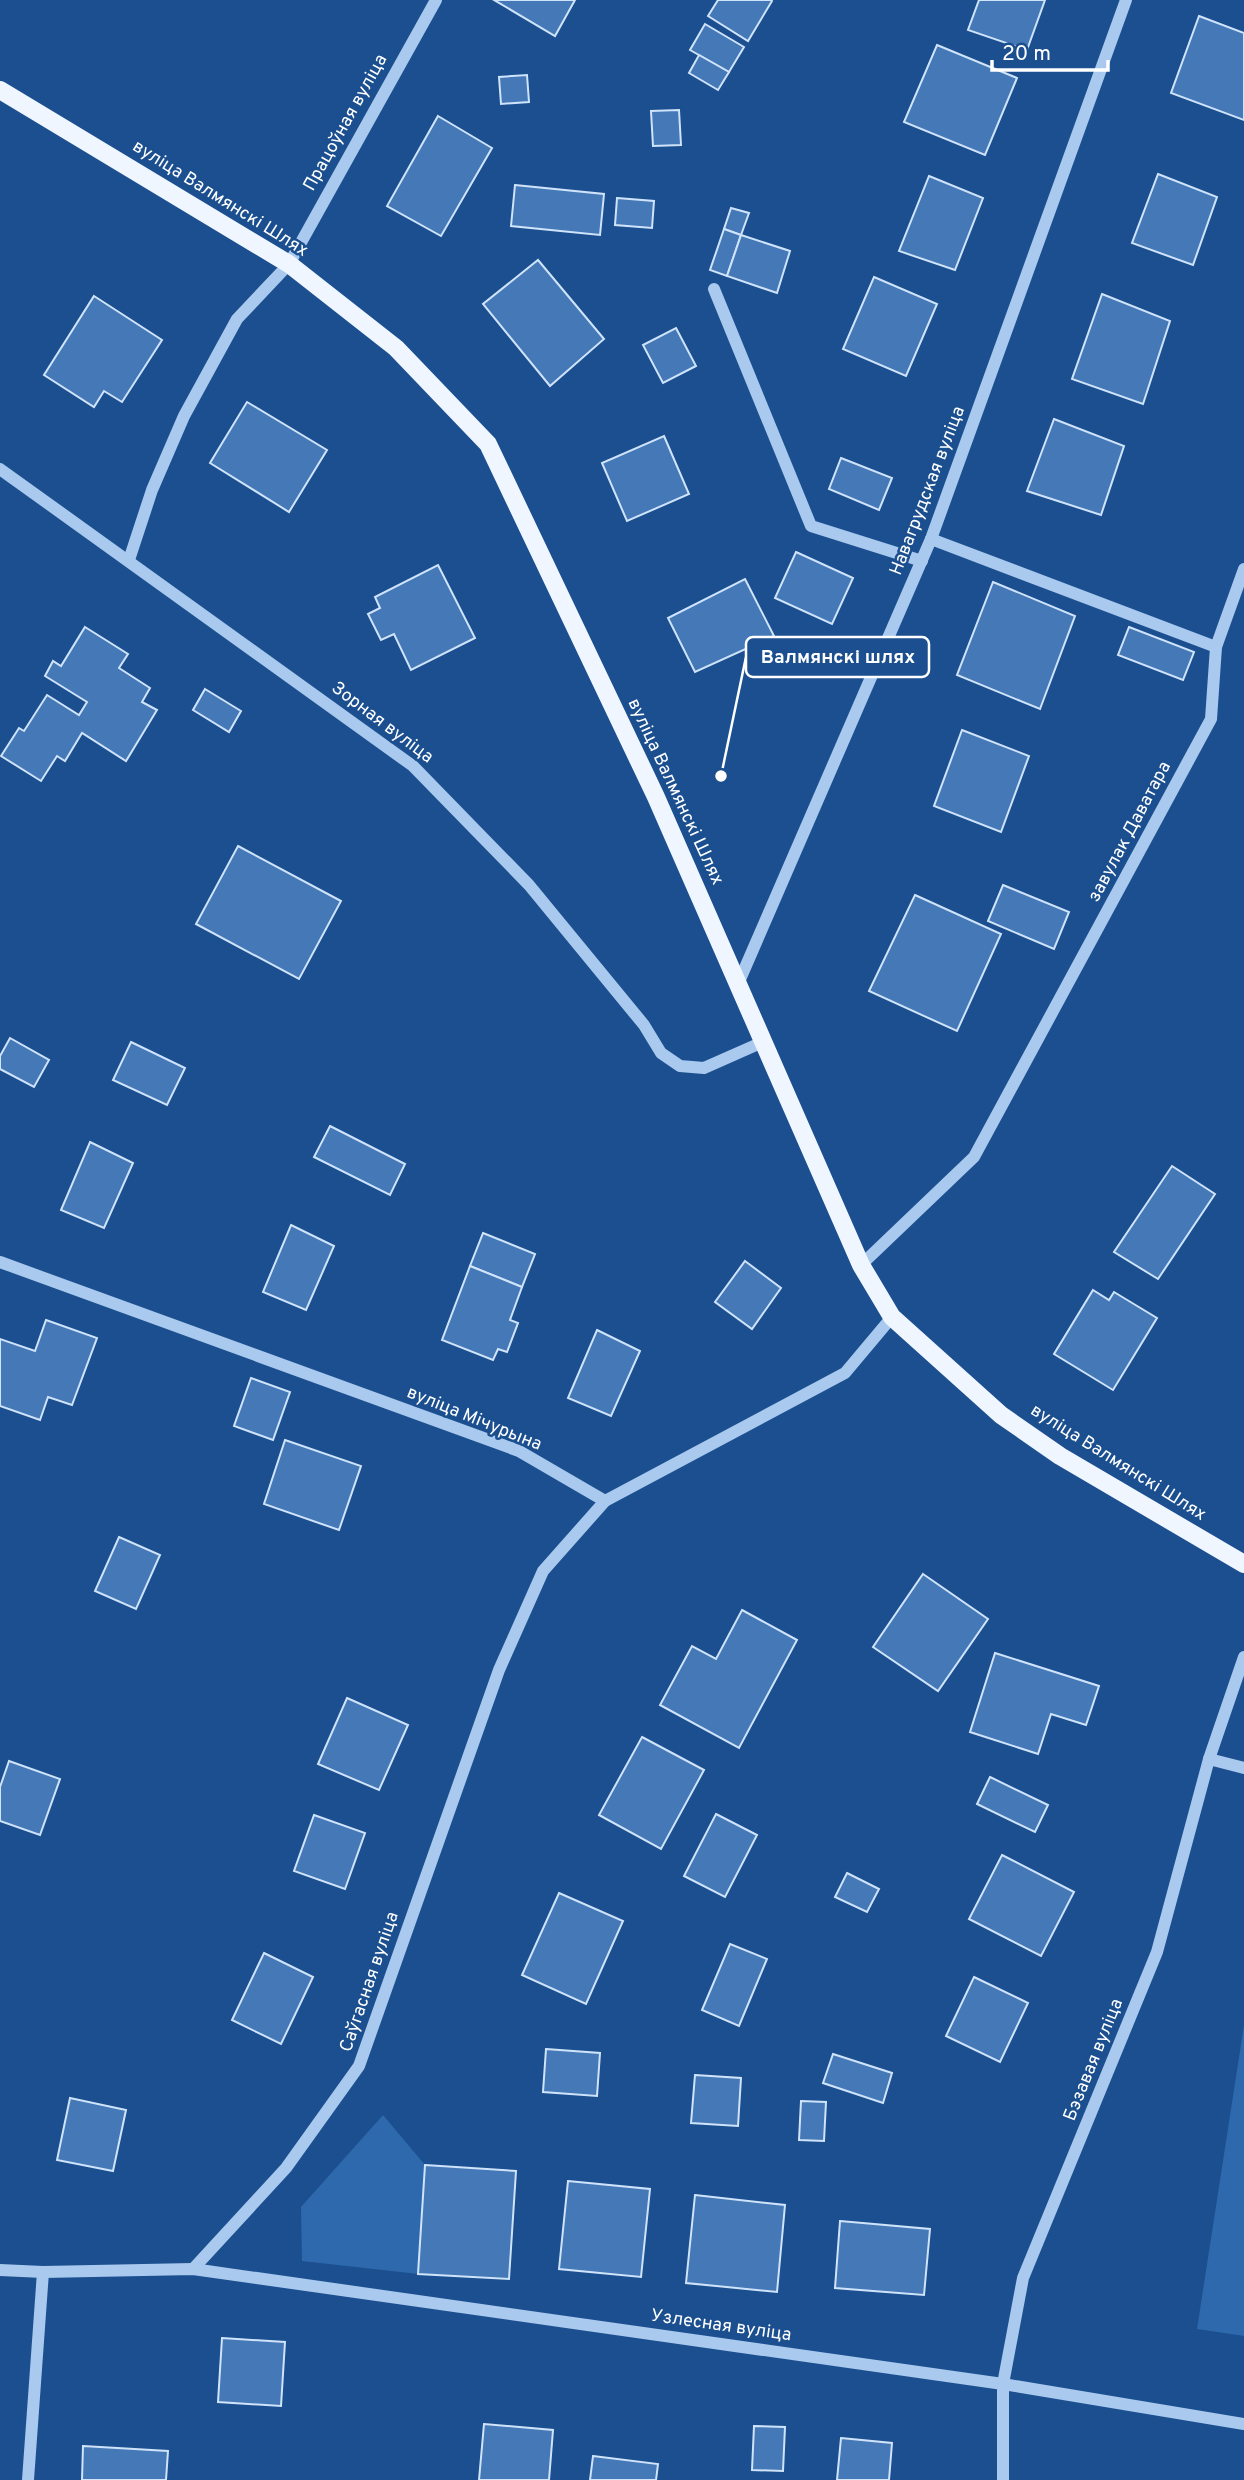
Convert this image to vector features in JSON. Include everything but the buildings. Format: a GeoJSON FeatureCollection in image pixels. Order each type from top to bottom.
{"type":"FeatureCollection","features":[{"type":"Feature","properties":{"kind":"main road","name":"вуліца Валмянскі Шлях"},"geometry":{"type":"LineString","coordinates":[[0,90],[289,264],[396,348],[488,444],[656,797],[861,1265],[892,1317],[1001,1415],[1060,1456],[1244,1564]]}},
{"type":"Feature","properties":{"kind":"street","name":"Працоўная вуліца"},"geometry":{"type":"LineString","coordinates":[[129,560],[152,490],[184,416],[237,318],[289,264],[436,0]]}},
{"type":"Feature","properties":{"kind":"street","name":"Навагрудская вуліца"},"geometry":{"type":"LineString","coordinates":[[738,984],[931,539],[1126,0]]}},
{"type":"Feature","properties":{"kind":"street"},"geometry":{"type":"LineString","coordinates":[[713,289],[811,526],[922,561]]}},
{"type":"Feature","properties":{"kind":"street","name":"Зорная вуліца"},"geometry":{"type":"LineString","coordinates":[[0,469],[413,766],[529,886],[644,1025],[661,1053],[680,1066],[704,1068],[763,1042]]}},
{"type":"Feature","properties":{"kind":"street"},"geometry":{"type":"LineString","coordinates":[[931,539],[1216,647]]}},
{"type":"Feature","properties":{"kind":"street","name":"завулак Даватара"},"geometry":{"type":"LineString","coordinates":[[861,1265],[974,1157],[1211,719],[1216,647],[1244,569]]}},
{"type":"Feature","properties":{"kind":"street","name":"вуліца Мічурына"},"geometry":{"type":"LineString","coordinates":[[0,1262],[519,1451],[605,1501]]}},
{"type":"Feature","properties":{"kind":"street"},"geometry":{"type":"LineString","coordinates":[[605,1501],[845,1373],[892,1317]]}},
{"type":"Feature","properties":{"kind":"street","name":"Саўгасная вуліца"},"geometry":{"type":"LineString","coordinates":[[193,2269],[286,2168],[359,2066],[499,1670],[543,1571],[605,1501]]}},
{"type":"Feature","properties":{"kind":"street","name":"Бэзавая вуліца"},"geometry":{"type":"LineString","coordinates":[[1003,2480],[1003,2384],[1023,2278],[1157,1952],[1209,1759],[1244,1657]]}},
{"type":"Feature","properties":{"kind":"street"},"geometry":{"type":"LineString","coordinates":[[1209,1759],[1244,1768]]}},
{"type":"Feature","properties":{"kind":"street"},"geometry":{"type":"LineString","coordinates":[[0,2270],[43,2272],[193,2269]]}},
{"type":"Feature","properties":{"kind":"street","name":"Узлесная вуліца"},"geometry":{"type":"LineString","coordinates":[[193,2269],[1003,2384],[1244,2424]]}},
{"type":"Feature","properties":{"kind":"street"},"geometry":{"type":"LineString","coordinates":[[28,2480],[43,2272]]}},
{"type":"Feature","properties":{"kind":"shaded area"},"geometry":{"type":"Polygon","coordinates":[[[1244,2025],[1244,2336],[1197,2329],[1244,2025]]]}},
{"type":"Feature","properties":{"kind":"shaded area"},"geometry":{"type":"Polygon","coordinates":[[[383,2115],[425,2165],[418,2274],[302,2261],[301,2207],[383,2115]]]}},
{"type":"Feature","properties":{"kind":"place","name":"Валмянскі шлях"},"geometry":{"type":"Point","coordinates":[721,776]}}]}
